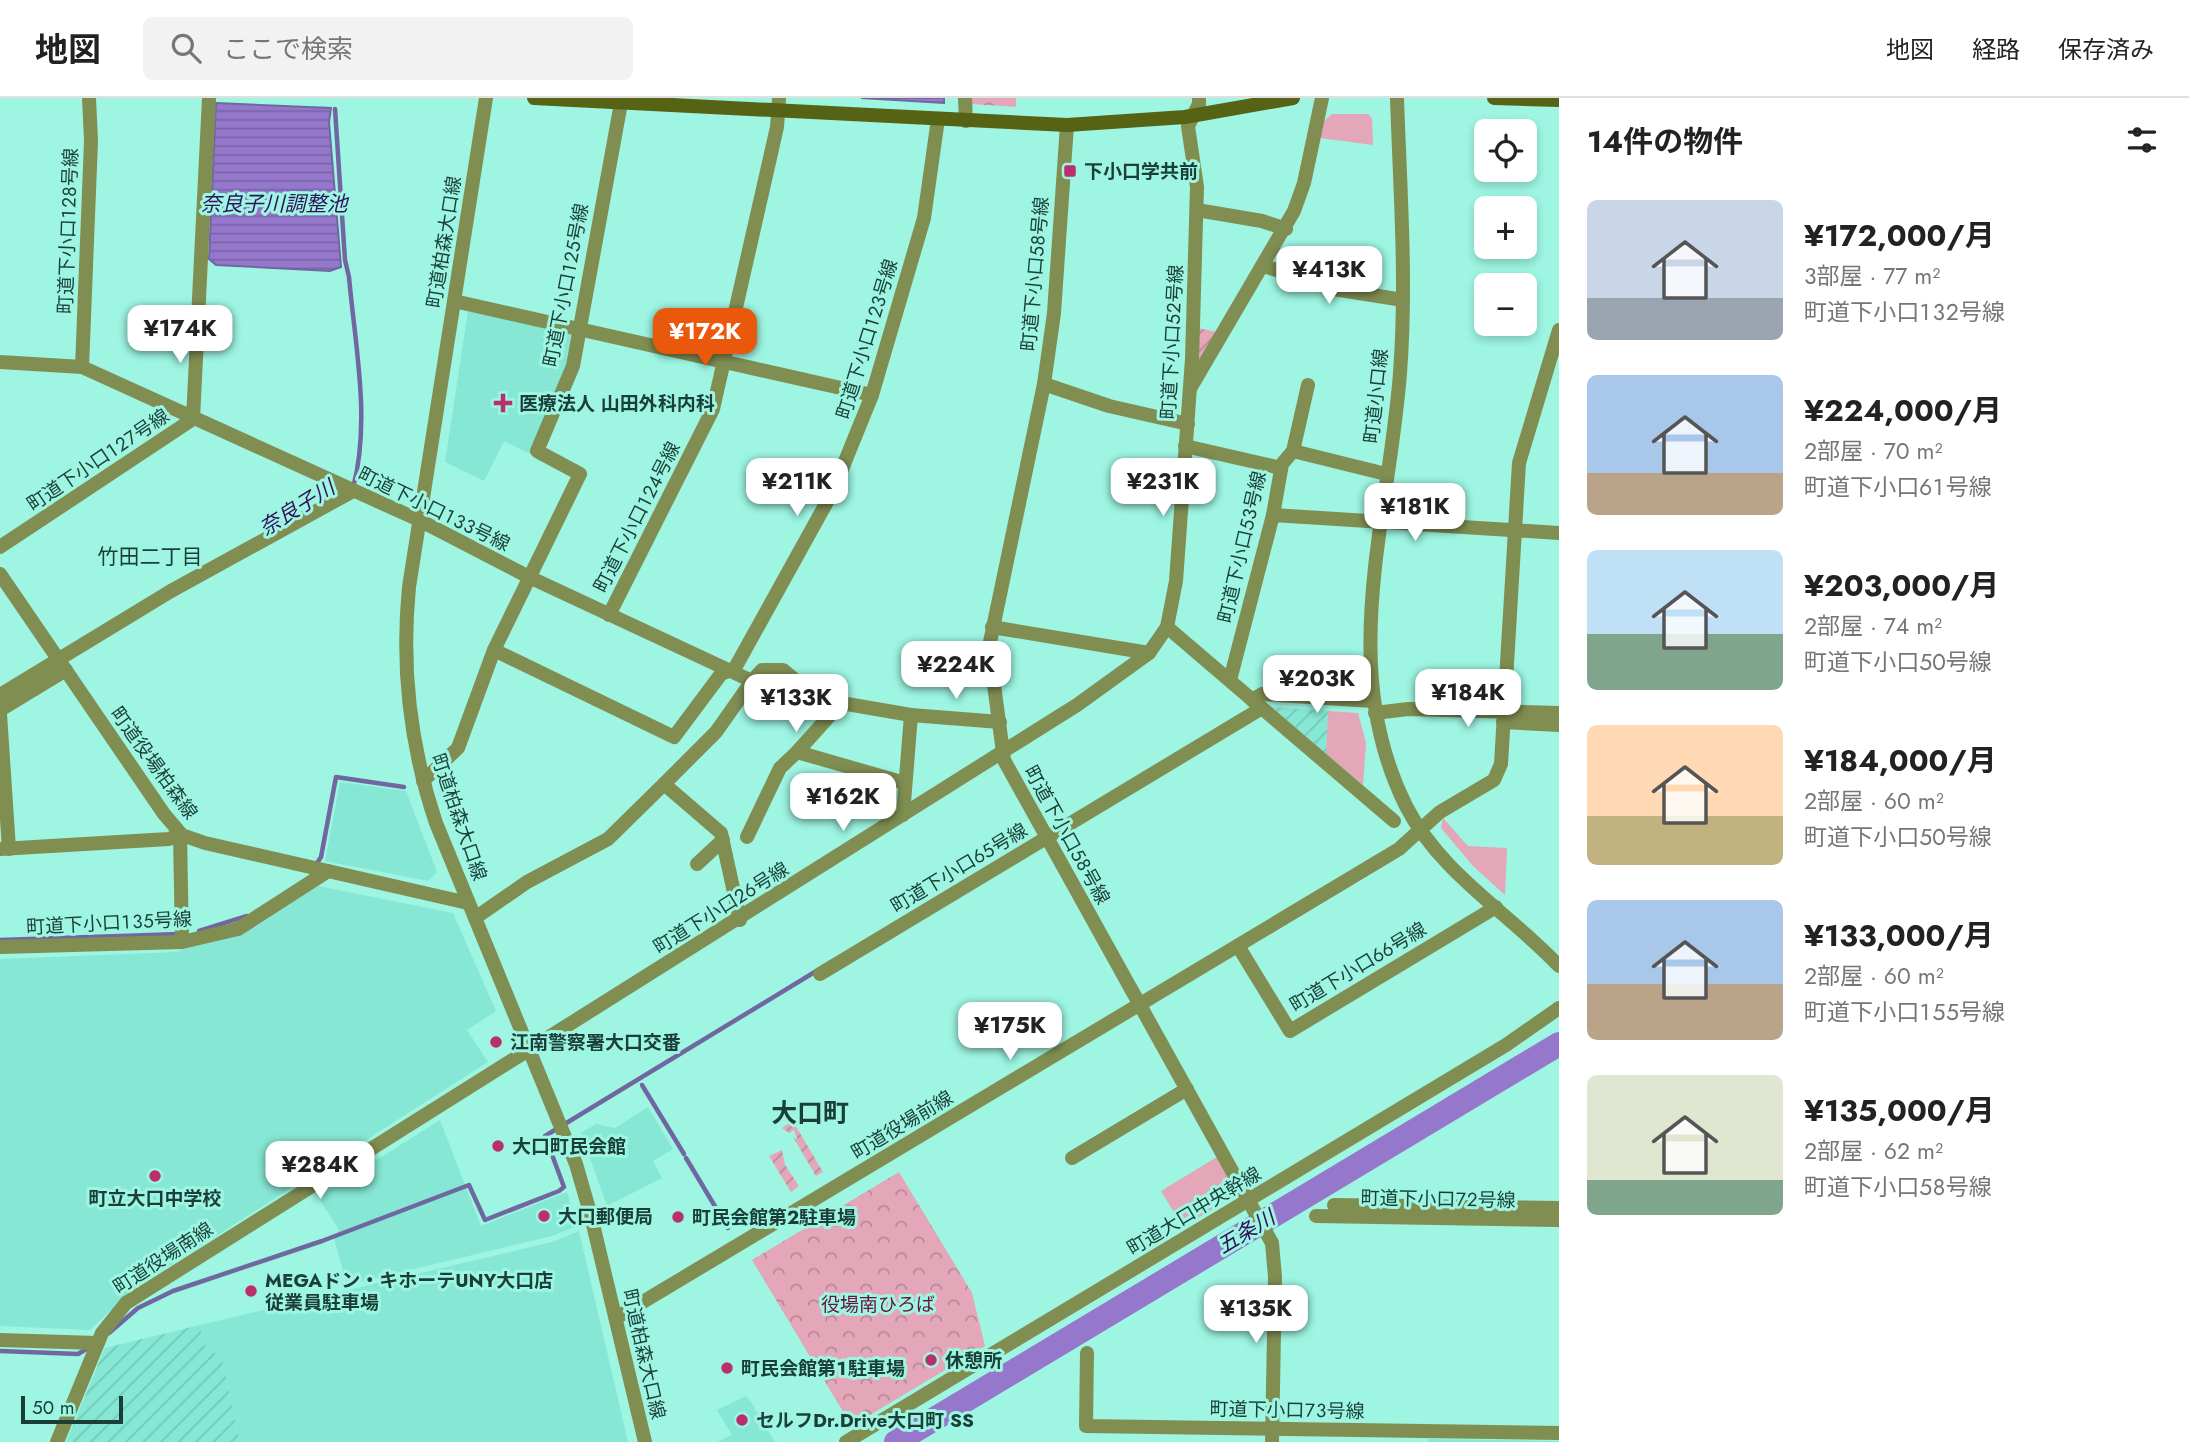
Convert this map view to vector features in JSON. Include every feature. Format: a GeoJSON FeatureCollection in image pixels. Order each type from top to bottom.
{"type":"FeatureCollection","features":[{"type":"Feature","properties":{"kind":"main road"},"geometry":{"type":"LineString","coordinates":[[534,98],[621,103],[778,104],[938,120],[1067,125],[1193,116],[1293,98]]}},
{"type":"Feature","properties":{"kind":"main road"},"geometry":{"type":"LineString","coordinates":[[1494,98],[1559,100]]}},
{"type":"Feature","properties":{"kind":"street","name":"町道下小口１２８号線"},"geometry":{"type":"LineString","coordinates":[[82,366],[91,141],[89,98]]}},
{"type":"Feature","properties":{"kind":"street","name":"町道下小口１２７号線"},"geometry":{"type":"LineString","coordinates":[[0,547],[193,419],[209,98]]}},
{"type":"Feature","properties":{"kind":"street","name":"町道柏森大口線"},"geometry":{"type":"LineString","coordinates":[[486,98],[409,587],[405,645],[411,723],[423,781],[468,903],[576,1164],[645,1442]]}},
{"type":"Feature","properties":{"kind":"street"},"geometry":{"type":"LineString","coordinates":[[965,98],[966,121]]}},
{"type":"Feature","properties":{"kind":"street","name":"町道下小口５２号線"},"geometry":{"type":"LineString","coordinates":[[1167,627],[1176,581],[1190,388],[1197,210],[1196,171],[1188,125],[1199,98]]}},
{"type":"Feature","properties":{"kind":"street"},"geometry":{"type":"LineString","coordinates":[[1190,388],[1286,229],[1304,183],[1322,98]]}},
{"type":"Feature","properties":{"kind":"street","name":"町道小口線"},"geometry":{"type":"LineString","coordinates":[[1396,98],[1403,300],[1400,376],[1380,524],[1369,646],[1374,707],[1391,771],[1407,807],[1421,829],[1457,872],[1558,964]]}},
{"type":"Feature","properties":{"kind":"street","name":"町道下小口１２５号線"},"geometry":{"type":"LineString","coordinates":[[423,781],[458,748],[494,650],[580,474],[537,451],[573,366],[621,103]]}},
{"type":"Feature","properties":{"kind":"street","name":"町道下小口１２４号線"},"geometry":{"type":"LineString","coordinates":[[609,615],[713,409],[778,104]]}},
{"type":"Feature","properties":{"kind":"street","name":"町道下小口１２３号線"},"geometry":{"type":"LineString","coordinates":[[494,650],[674,737],[721,674],[735,668],[833,491],[872,395],[924,218],[938,120]]}},
{"type":"Feature","properties":{"kind":"street","name":"町道下小口５８号線"},"geometry":{"type":"LineString","coordinates":[[1067,125],[1054,313],[1044,384],[992,627],[989,662],[1004,760],[1271,1241],[1275,1277],[1272,1435]]}},
{"type":"Feature","properties":{"kind":"street"},"geometry":{"type":"LineString","coordinates":[[1197,210],[1262,221],[1286,229]]}},
{"type":"Feature","properties":{"kind":"street"},"geometry":{"type":"LineString","coordinates":[[1264,266],[1334,289],[1403,300]]}},
{"type":"Feature","properties":{"kind":"street"},"geometry":{"type":"LineString","coordinates":[[454,300],[872,395]]}},
{"type":"Feature","properties":{"kind":"street","name":"町道役場前線"},"geometry":{"type":"LineString","coordinates":[[616,1318],[1399,849],[1440,812],[1494,780],[1499,773],[1504,716],[1514,531],[1523,444],[1559,330]]}},
{"type":"Feature","properties":{"kind":"street","name":"町道下小口１３３号線"},"geometry":{"type":"LineString","coordinates":[[0,362],[82,366],[419,520],[609,615],[752,681]]}},
{"type":"Feature","properties":{"kind":"street"},"geometry":{"type":"LineString","coordinates":[[1044,384],[1109,405],[1188,424]]}},
{"type":"Feature","properties":{"kind":"street","name":"町道下小口５３号線"},"geometry":{"type":"LineString","coordinates":[[1230,680],[1273,515],[1281,468],[1293,451],[1308,385]]}},
{"type":"Feature","properties":{"kind":"street"},"geometry":{"type":"LineString","coordinates":[[1185,446],[1281,468]]}},
{"type":"Feature","properties":{"kind":"street"},"geometry":{"type":"LineString","coordinates":[[1293,451],[1386,474]]}},
{"type":"Feature","properties":{"kind":"street"},"geometry":{"type":"LineString","coordinates":[[182,942],[180,834],[169,839],[4,849],[0,712],[171,591],[353,491]]}},
{"type":"Feature","properties":{"kind":"street"},"geometry":{"type":"LineString","coordinates":[[1273,515],[1380,524],[1559,533]]}},
{"type":"Feature","properties":{"kind":"street","name":"町道役場柏森線"},"geometry":{"type":"LineString","coordinates":[[0,574],[180,834],[205,843],[468,903]]}},
{"type":"Feature","properties":{"kind":"street"},"geometry":{"type":"LineString","coordinates":[[992,627],[1149,653]]}},
{"type":"Feature","properties":{"kind":"street"},"geometry":{"type":"LineString","coordinates":[[1167,627],[1394,821]]}},
{"type":"Feature","properties":{"kind":"street","name":"町道下小口２６号線"},"geometry":{"type":"LineString","coordinates":[[530,1049],[740,920],[1003,749],[1077,705],[1149,653],[1167,627]]}},
{"type":"Feature","properties":{"kind":"street"},"geometry":{"type":"LineString","coordinates":[[0,695],[63,665]]}},
{"type":"Feature","properties":{"kind":"street"},"geometry":{"type":"LineString","coordinates":[[475,918],[527,882],[608,839],[716,732],[762,670],[783,670],[801,685],[841,703],[911,715],[1000,722]]}},
{"type":"Feature","properties":{"kind":"street"},"geometry":{"type":"LineString","coordinates":[[1257,704],[1262,694],[1374,707],[1504,716],[1559,725]]}},
{"type":"Feature","properties":{"kind":"street"},"geometry":{"type":"LineString","coordinates":[[747,837],[780,768],[841,703]]}},
{"type":"Feature","properties":{"kind":"street","name":"町道下小口６５号線"},"geometry":{"type":"LineString","coordinates":[[820,974],[1047,837],[1257,704]]}},
{"type":"Feature","properties":{"kind":"street"},"geometry":{"type":"LineString","coordinates":[[1504,716],[1559,713]]}},
{"type":"Feature","properties":{"kind":"street"},"geometry":{"type":"LineString","coordinates":[[903,815],[911,715]]}},
{"type":"Feature","properties":{"kind":"street"},"geometry":{"type":"LineString","coordinates":[[797,751],[905,783]]}},
{"type":"Feature","properties":{"kind":"street"},"geometry":{"type":"LineString","coordinates":[[664,784],[721,833],[740,920]]}},
{"type":"Feature","properties":{"kind":"street"},"geometry":{"type":"LineString","coordinates":[[697,864],[723,840]]}},
{"type":"Feature","properties":{"kind":"street","name":"町道下小口１３５号線"},"geometry":{"type":"LineString","coordinates":[[0,947],[182,942],[239,929],[328,871]]}},
{"type":"Feature","properties":{"kind":"street","name":"町道下小口６６号線"},"geometry":{"type":"LineString","coordinates":[[1238,946],[1290,1031],[1496,907]]}},
{"type":"Feature","properties":{"kind":"street","name":"町道大口中央幹線"},"geometry":{"type":"LineString","coordinates":[[846,1442],[1250,1204],[1506,1045],[1559,1008]]}},
{"type":"Feature","properties":{"kind":"street","name":"町道役場南線"},"geometry":{"type":"LineString","coordinates":[[57,1442],[97,1343],[110,1321],[134,1298],[530,1049]]}},
{"type":"Feature","properties":{"kind":"street"},"geometry":{"type":"LineString","coordinates":[[1072,1158],[1187,1089]]}},
{"type":"Feature","properties":{"kind":"street"},"geometry":{"type":"LineString","coordinates":[[1334,1205],[1559,1208]]}},
{"type":"Feature","properties":{"kind":"street","name":"町道下小口７２号線"},"geometry":{"type":"LineString","coordinates":[[1315,1216],[1559,1220]]}},
{"type":"Feature","properties":{"kind":"street"},"geometry":{"type":"LineString","coordinates":[[0,1340],[97,1343]]}},
{"type":"Feature","properties":{"kind":"street","name":"町道下小口７３号線"},"geometry":{"type":"LineString","coordinates":[[1087,1353],[1086,1426],[1272,1435],[1559,1433]]}},
{"type":"Feature","properties":{"kind":"shaded area","name":"医療法人 山田外科内科"},"geometry":{"type":"Polygon","coordinates":[[[468,311],[573,334],[568,364],[530,454],[504,441],[484,481],[445,462],[468,311]]]}},
{"type":"Feature","properties":{"kind":"shaded area"},"geometry":{"type":"Polygon","coordinates":[[[1271,707],[1328,711],[1326,754],[1302,733],[1271,707]]]}},
{"type":"Feature","properties":{"kind":"shaded area"},"geometry":{"type":"Polygon","coordinates":[[[340,782],[406,791],[437,872],[428,881],[325,861],[340,782]]]}},
{"type":"Feature","properties":{"kind":"shaded area","name":"町立大口中学校"},"geometry":{"type":"Polygon","coordinates":[[[318,886],[453,913],[496,1011],[467,1030],[488,1062],[132,1290],[90,1330],[0,1326],[0,959],[177,952],[318,886]]]}},
{"type":"Feature","properties":{"kind":"shaded area"},"geometry":{"type":"Polygon","coordinates":[[[648,1107],[673,1149],[653,1161],[662,1178],[607,1206],[581,1133],[596,1124],[615,1128],[648,1107]]]}},
{"type":"Feature","properties":{"kind":"shaded area"},"geometry":{"type":"Polygon","coordinates":[[[440,1120],[481,1226],[567,1192],[577,1226],[552,1236],[347,1285],[334,1239],[339,1230],[318,1197],[440,1120]]]}},
{"type":"Feature","properties":{"kind":"shaded area"},"geometry":{"type":"Polygon","coordinates":[[[579,1231],[628,1442],[240,1442],[222,1359],[204,1345],[200,1325],[552,1242],[579,1231]]]}},
{"type":"Feature","properties":{"kind":"shaded area"},"geometry":{"type":"Polygon","coordinates":[[[200,1325],[204,1344],[222,1359],[240,1442],[66,1442],[105,1348],[200,1325]]]}},
{"type":"Feature","properties":{"kind":"shaded area","name":"セルフDr.Drive大口町 SS"},"geometry":{"type":"Polygon","coordinates":[[[746,1396],[775,1442],[717,1442],[732,1435],[717,1410],[746,1396]]]}},
{"type":"Feature","properties":{"kind":"shaded area"},"geometry":{"type":"Polygon","coordinates":[[[1428,1439],[1559,1441],[1559,1442],[1428,1442],[1428,1439]]]}},
{"type":"Feature","properties":{"kind":"green space"},"geometry":{"type":"Polygon","coordinates":[[[971,98],[1016,98],[1016,107],[971,104],[971,98]]]}},
{"type":"Feature","properties":{"kind":"green space"},"geometry":{"type":"Polygon","coordinates":[[[1332,114],[1368,114],[1372,118],[1373,145],[1320,138],[1324,121],[1332,114]]]}},
{"type":"Feature","properties":{"kind":"green space"},"geometry":{"type":"Polygon","coordinates":[[[1198,328],[1217,332],[1199,362],[1198,328]]]}},
{"type":"Feature","properties":{"kind":"green space"},"geometry":{"type":"Polygon","coordinates":[[[1328,711],[1358,713],[1366,743],[1363,785],[1326,754],[1328,711]]]}},
{"type":"Feature","properties":{"kind":"green space"},"geometry":{"type":"Polygon","coordinates":[[[1443,818],[1468,846],[1507,848],[1505,895],[1473,866],[1441,828],[1443,818]]]}},
{"type":"Feature","properties":{"kind":"green space"},"geometry":{"type":"Polygon","coordinates":[[[794,1123],[823,1172],[816,1176],[793,1137],[798,1141],[794,1130],[789,1133],[782,1128],[794,1123]]]}},
{"type":"Feature","properties":{"kind":"green space"},"geometry":{"type":"Polygon","coordinates":[[[782,1150],[785,1165],[799,1186],[791,1192],[769,1156],[782,1150]]]}},
{"type":"Feature","properties":{"kind":"green space"},"geometry":{"type":"Polygon","coordinates":[[[1217,1157],[1235,1190],[1234,1196],[1183,1227],[1161,1191],[1217,1157]]]}},
{"type":"Feature","properties":{"kind":"green space","name":"役場南ひろば"},"geometry":{"type":"Polygon","coordinates":[[[899,1172],[972,1293],[985,1346],[855,1424],[851,1419],[848,1420],[752,1260],[899,1172]]]}},
{"type":"Feature","properties":{"kind":"water"},"geometry":{"type":"Polygon","coordinates":[[[861,98],[944,98],[944,103],[861,98]]]}},
{"type":"Feature","properties":{"kind":"water","name":"奈良子川調整池"},"geometry":{"type":"Polygon","coordinates":[[[216,103],[331,108],[329,122],[341,267],[330,271],[216,265],[209,259],[216,103]]]}},
{"type":"Feature","properties":{"kind":"waterway","name":"奈良子川"},"geometry":{"type":"LineString","coordinates":[[335,109],[345,260],[360,383],[361,436],[353,488]]}},
{"type":"Feature","properties":{"kind":"waterway"},"geometry":{"type":"LineString","coordinates":[[315,866],[321,857],[336,777],[404,787]]}},
{"type":"Feature","properties":{"kind":"waterway"},"geometry":{"type":"LineString","coordinates":[[199,931],[247,916]]}},
{"type":"Feature","properties":{"kind":"waterway"},"geometry":{"type":"LineString","coordinates":[[0,940],[180,934]]}},
{"type":"Feature","properties":{"kind":"waterway"},"geometry":{"type":"LineString","coordinates":[[109,1333],[138,1308],[173,1291],[322,1241],[469,1185],[485,1220],[559,1191],[564,1187],[545,1136],[818,970]]}},
{"type":"Feature","properties":{"kind":"waterway","name":"五条川"},"geometry":{"type":"LineString","coordinates":[[896,1442],[1559,1044]]}},
{"type":"Feature","properties":{"kind":"waterway"},"geometry":{"type":"LineString","coordinates":[[642,1085],[684,1154]]}},
{"type":"Feature","properties":{"kind":"waterway"},"geometry":{"type":"LineString","coordinates":[[686,1158],[728,1228]]}},
{"type":"Feature","properties":{"kind":"waterway"},"geometry":{"type":"LineString","coordinates":[[0,1351],[78,1354],[88,1348]]}},
{"type":"Feature","properties":{"kind":"place","name":"下小口学共前"},"geometry":{"type":"Point","coordinates":[1070,171]}},
{"type":"Feature","properties":{"kind":"place","name":"医療法人 山田外科内科"},"geometry":{"type":"Point","coordinates":[503,403]}},
{"type":"Feature","properties":{"kind":"place","name":"江南警察署大口交番"},"geometry":{"type":"Point","coordinates":[496,1042]}},
{"type":"Feature","properties":{"kind":"place","name":"大口町民会館"},"geometry":{"type":"Point","coordinates":[498,1146]}},
{"type":"Feature","properties":{"kind":"place","name":"町立大口中学校"},"geometry":{"type":"Point","coordinates":[155,1176]}},
{"type":"Feature","properties":{"kind":"place","name":"大口郵便局"},"geometry":{"type":"Point","coordinates":[544,1216]}},
{"type":"Feature","properties":{"kind":"place","name":"町民会館第２駐車場"},"geometry":{"type":"Point","coordinates":[678,1217]}},
{"type":"Feature","properties":{"kind":"place","name":"MEGAドン・キホーテUNY大口店 従業員駐車場"},"geometry":{"type":"Point","coordinates":[251,1291]}},
{"type":"Feature","properties":{"kind":"place","name":"休憩所"},"geometry":{"type":"Point","coordinates":[931,1360]}},
{"type":"Feature","properties":{"kind":"place","name":"町民会館第１駐車場"},"geometry":{"type":"Point","coordinates":[727,1368]}},
{"type":"Feature","properties":{"kind":"place","name":"セルフDr.Drive大口町 SS"},"geometry":{"type":"Point","coordinates":[742,1420]}},
{"type":"Feature","properties":{"kind":"district","name":"竹田二丁目"},"geometry":{"type":"Point","coordinates":[150,557]}},
{"type":"Feature","properties":{"kind":"district","name":"大口町"},"geometry":{"type":"Point","coordinates":[810,1113]}}]}
